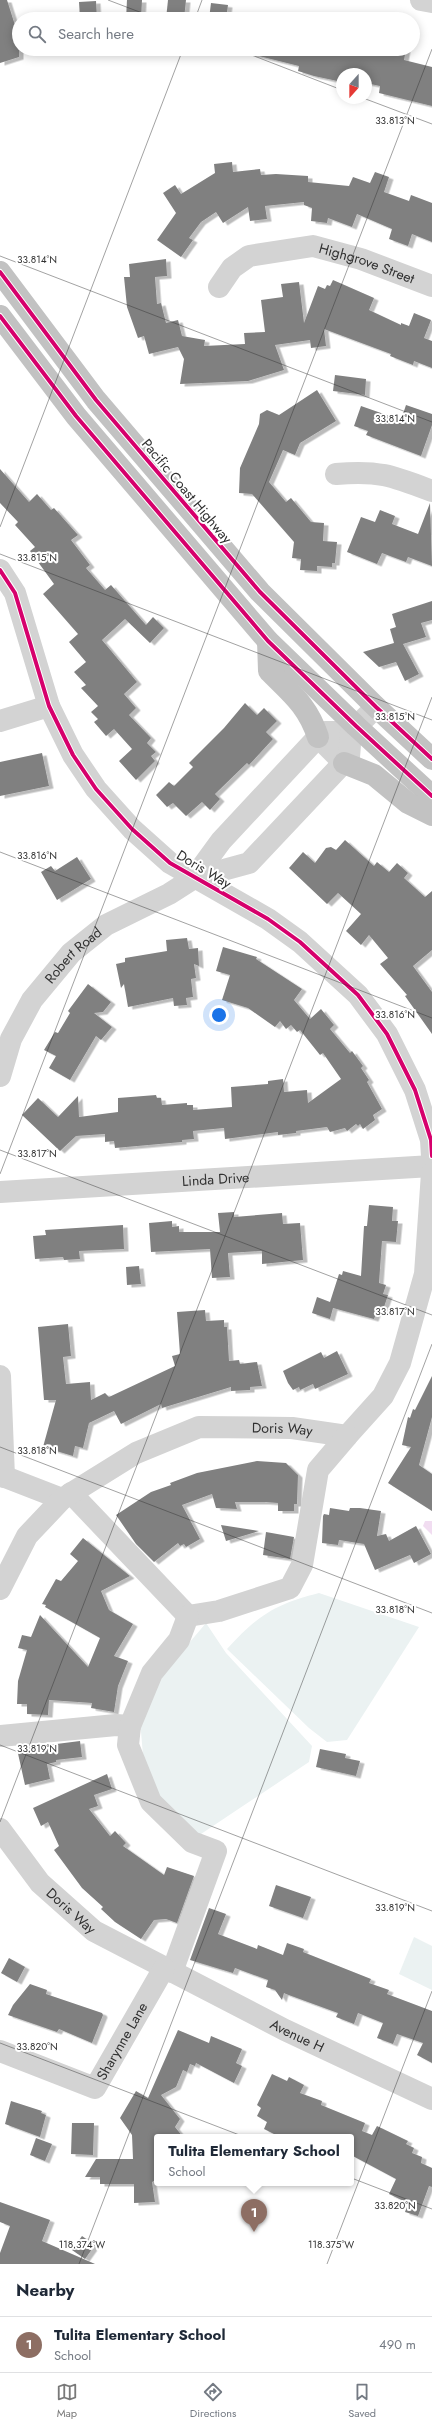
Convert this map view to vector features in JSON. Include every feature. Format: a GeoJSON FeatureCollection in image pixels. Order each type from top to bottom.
{"type":"FeatureCollection","features":[{"type":"Feature","properties":{"kind":"highway","name":"Pacific Coast Highway"},"geometry":{"type":"LineString","coordinates":[[0,272],[96,400],[194,518],[260,592],[376,707],[432,759]]}},
{"type":"Feature","properties":{"kind":"highway"},"geometry":{"type":"LineString","coordinates":[[0,316],[81,422],[268,641],[354,729],[432,796]]}},
{"type":"Feature","properties":{"kind":"highway"},"geometry":{"type":"LineString","coordinates":[[268,641],[269,671],[305,708],[312,719],[318,737]]}},
{"type":"Feature","properties":{"kind":"highway"},"geometry":{"type":"LineString","coordinates":[[344,763],[374,775],[408,803],[432,814]]}},
{"type":"Feature","properties":{"kind":"street"},"geometry":{"type":"LineString","coordinates":[[421,0],[432,2]]}},
{"type":"Feature","properties":{"kind":"street","name":"Highgrove Street"},"geometry":{"type":"LineString","coordinates":[[219,287],[232,268],[250,256],[313,246],[362,259],[432,286]]}},
{"type":"Feature","properties":{"kind":"street"},"geometry":{"type":"LineString","coordinates":[[336,474],[363,472],[387,474],[432,491]]}},
{"type":"Feature","properties":{"kind":"street","name":"Doris Way"},"geometry":{"type":"LineString","coordinates":[[0,570],[15,593],[49,706],[73,755],[96,789],[132,829],[170,863],[268,919],[293,937],[358,995],[386,1034],[415,1090],[431,1140],[432,1156]]}},
{"type":"Feature","properties":{"kind":"street"},"geometry":{"type":"LineString","coordinates":[[0,721],[49,706]]}},
{"type":"Feature","properties":{"kind":"street"},"geometry":{"type":"LineString","coordinates":[[344,763],[318,737],[325,732],[354,729],[376,707]]}},
{"type":"Feature","properties":{"kind":"street","name":"Robert Road"},"geometry":{"type":"LineString","coordinates":[[0,1076],[12,1039],[32,1000],[71,953],[106,925],[169,894],[194,878],[249,863],[349,757],[354,729]]}},
{"type":"Feature","properties":{"kind":"street","name":"Robert Road"},"geometry":{"type":"LineString","coordinates":[[194,878],[221,841],[318,737]]}},
{"type":"Feature","properties":{"kind":"street","name":"Linda Drive"},"geometry":{"type":"LineString","coordinates":[[0,1192],[432,1166]]}},
{"type":"Feature","properties":{"kind":"street"},"geometry":{"type":"LineString","coordinates":[[188,1616],[219,1611],[290,1588],[302,1565],[318,1470],[383,1396],[400,1363],[425,1274],[432,1173]]}},
{"type":"Feature","properties":{"kind":"street"},"geometry":{"type":"LineString","coordinates":[[0,1376],[2,1476],[67,1496],[188,1616]]}},
{"type":"Feature","properties":{"kind":"street","name":"Doris Way"},"geometry":{"type":"LineString","coordinates":[[0,1590],[27,1536],[67,1496],[136,1453],[199,1427],[292,1428],[348,1436]]}},
{"type":"Feature","properties":{"kind":"street"},"geometry":{"type":"LineString","coordinates":[[168,1970],[216,1851],[192,1842],[151,1802],[128,1745],[130,1726],[152,1673],[179,1640],[188,1616]]}},
{"type":"Feature","properties":{"kind":"street"},"geometry":{"type":"LineString","coordinates":[[0,1736],[116,1725],[130,1726]]}},
{"type":"Feature","properties":{"kind":"street","name":"Doris Way"},"geometry":{"type":"LineString","coordinates":[[0,1828],[40,1883],[94,1931],[168,1970]]}},
{"type":"Feature","properties":{"kind":"street","name":"Sharynne Lane"},"geometry":{"type":"LineString","coordinates":[[0,2050],[95,2088],[168,1970]]}},
{"type":"Feature","properties":{"kind":"street","name":"Avenue H"},"geometry":{"type":"LineString","coordinates":[[168,1970],[285,2030],[432,2099]]}},
{"type":"Feature","properties":{"kind":"shaded area"},"geometry":{"type":"Polygon","coordinates":[[[425,1521],[432,1521],[432,1535],[423,1526],[425,1521]]]}},
{"type":"Feature","properties":{"kind":"shaded area"},"geometry":{"type":"Polygon","coordinates":[[[319,1593],[419,1627],[347,1740],[327,1742],[309,1728],[227,1649],[248,1628],[268,1613],[290,1602],[319,1593]]]}},
{"type":"Feature","properties":{"kind":"shaded area"},"geometry":{"type":"Polygon","coordinates":[[[206,1623],[226,1653],[312,1746],[309,1762],[198,1836],[163,1804],[143,1755],[140,1720],[162,1675],[206,1623]]]}},
{"type":"Feature","properties":{"kind":"shaded area"},"geometry":{"type":"Polygon","coordinates":[[[414,1937],[432,1946],[432,1990],[399,1974],[414,1937]]]}},
{"type":"Feature","properties":{"kind":"building"},"geometry":{"type":"Polygon","coordinates":[[[0,0],[7,0],[12,16],[12,56],[19,57],[0,63],[0,0]]]}},
{"type":"Feature","properties":{"kind":"building"},"geometry":{"type":"Polygon","coordinates":[[[127,0],[142,0],[141,12],[126,12],[127,0]]]}},
{"type":"Feature","properties":{"kind":"building"},"geometry":{"type":"Polygon","coordinates":[[[168,0],[186,0],[185,12],[167,12],[168,0]]]}},
{"type":"Feature","properties":{"kind":"building"},"geometry":{"type":"Polygon","coordinates":[[[96,1],[97,12],[80,12],[79,2],[96,1]]]}},
{"type":"Feature","properties":{"kind":"building"},"geometry":{"type":"Polygon","coordinates":[[[211,3],[228,5],[227,12],[210,12],[211,3]]]}},
{"type":"Feature","properties":{"kind":"building"},"geometry":{"type":"Polygon","coordinates":[[[259,56],[405,56],[404,60],[432,67],[432,106],[379,93],[380,86],[372,84],[372,68],[336,68],[336,81],[298,71],[299,66],[259,56]]]}},
{"type":"Feature","properties":{"kind":"building"},"geometry":{"type":"Polygon","coordinates":[[[232,162],[233,172],[260,169],[261,175],[276,174],[308,176],[308,182],[349,186],[353,177],[370,183],[375,172],[389,177],[384,192],[409,201],[411,195],[432,203],[432,242],[412,234],[408,246],[389,239],[392,229],[357,214],[352,227],[328,218],[327,223],[311,221],[312,208],[304,205],[304,202],[265,206],[267,219],[250,221],[248,207],[223,223],[216,212],[201,222],[189,238],[193,240],[181,257],[157,240],[176,213],[163,193],[175,185],[181,194],[215,173],[214,164],[232,162]]]}},
{"type":"Feature","properties":{"kind":"building"},"geometry":{"type":"Polygon","coordinates":[[[166,259],[167,276],[155,277],[157,304],[161,303],[166,323],[178,320],[182,336],[205,340],[204,346],[245,344],[244,333],[265,332],[261,300],[283,297],[281,284],[299,282],[304,323],[318,286],[325,289],[327,285],[330,286],[333,280],[374,298],[369,310],[401,325],[401,323],[409,326],[414,313],[431,320],[424,338],[432,341],[432,368],[414,361],[413,365],[390,356],[391,354],[324,329],[326,346],[311,348],[310,340],[275,345],[284,370],[248,381],[180,384],[184,359],[178,347],[149,354],[144,336],[138,338],[127,307],[124,277],[130,277],[129,264],[166,259]]]}},
{"type":"Feature","properties":{"kind":"building"},"geometry":{"type":"Polygon","coordinates":[[[335,375],[366,379],[365,395],[333,391],[335,375]]]}},
{"type":"Feature","properties":{"kind":"building"},"geometry":{"type":"Polygon","coordinates":[[[317,390],[336,421],[300,443],[295,455],[283,450],[269,482],[286,502],[291,498],[311,522],[324,523],[323,541],[337,542],[335,563],[332,563],[332,567],[317,566],[317,571],[300,570],[301,559],[292,558],[294,542],[252,494],[239,493],[240,468],[259,424],[260,414],[267,410],[279,415],[317,390]]]}},
{"type":"Feature","properties":{"kind":"building"},"geometry":{"type":"Polygon","coordinates":[[[406,405],[432,414],[432,425],[421,456],[366,435],[368,431],[354,426],[361,406],[401,420],[406,405]]]}},
{"type":"Feature","properties":{"kind":"building"},"geometry":{"type":"Polygon","coordinates":[[[0,469],[29,502],[37,494],[51,510],[54,508],[78,535],[71,540],[90,565],[86,568],[105,590],[111,585],[146,625],[153,617],[164,628],[150,643],[125,619],[102,640],[137,682],[124,694],[136,708],[129,715],[151,738],[147,743],[156,752],[151,756],[155,761],[136,780],[119,761],[132,749],[114,729],[106,736],[94,722],[98,719],[91,712],[98,706],[81,688],[86,685],[74,672],[86,662],[69,642],[78,634],[43,594],[54,584],[30,551],[35,547],[15,525],[18,522],[0,503],[0,469]]]}},
{"type":"Feature","properties":{"kind":"building"},"geometry":{"type":"Polygon","coordinates":[[[430,503],[432,566],[408,557],[406,562],[382,553],[377,564],[347,552],[361,517],[375,522],[380,510],[395,516],[392,524],[418,534],[430,503]]]}},
{"type":"Feature","properties":{"kind":"building"},"geometry":{"type":"Polygon","coordinates":[[[432,601],[432,620],[421,623],[426,637],[403,644],[419,674],[405,681],[396,662],[379,667],[363,652],[394,643],[390,629],[396,627],[392,614],[432,601]]]}},
{"type":"Feature","properties":{"kind":"building"},"geometry":{"type":"Polygon","coordinates":[[[245,703],[257,715],[264,708],[277,721],[266,732],[273,739],[249,765],[247,763],[215,794],[220,799],[210,810],[202,802],[186,816],[173,803],[167,807],[156,795],[169,782],[174,786],[193,767],[189,763],[224,728],[245,703]]]}},
{"type":"Feature","properties":{"kind":"building"},"geometry":{"type":"Polygon","coordinates":[[[42,753],[49,786],[0,796],[0,762],[42,753]]]}},
{"type":"Feature","properties":{"kind":"building"},"geometry":{"type":"Polygon","coordinates":[[[345,840],[374,866],[377,862],[389,872],[397,863],[408,873],[404,878],[425,897],[432,891],[432,950],[413,966],[432,992],[432,1034],[405,996],[407,995],[380,964],[388,958],[369,935],[361,945],[346,931],[361,914],[338,893],[327,904],[289,868],[303,852],[315,863],[326,848],[331,847],[336,850],[345,840]]]}},
{"type":"Feature","properties":{"kind":"building"},"geometry":{"type":"Polygon","coordinates":[[[77,857],[91,879],[57,900],[41,872],[51,866],[55,871],[77,857]]]}},
{"type":"Feature","properties":{"kind":"building"},"geometry":{"type":"Polygon","coordinates":[[[187,938],[189,949],[198,948],[199,966],[194,964],[196,978],[191,979],[193,997],[186,998],[187,1005],[174,1006],[173,998],[128,1007],[124,984],[121,988],[116,964],[125,962],[125,958],[167,951],[166,940],[187,938]]]}},
{"type":"Feature","properties":{"kind":"building"},"geometry":{"type":"Polygon","coordinates":[[[223,947],[257,957],[256,959],[302,989],[294,1000],[310,1019],[321,1009],[334,1025],[330,1029],[350,1053],[352,1051],[363,1066],[361,1068],[369,1080],[367,1082],[382,1109],[373,1115],[375,1120],[363,1129],[360,1124],[358,1126],[356,1124],[347,1131],[345,1128],[330,1132],[327,1127],[296,1131],[296,1133],[278,1135],[278,1132],[225,1139],[224,1128],[193,1131],[194,1139],[182,1140],[182,1142],[115,1148],[114,1141],[105,1142],[105,1134],[76,1136],[60,1151],[22,1115],[38,1098],[58,1117],[78,1096],[79,1117],[118,1112],[118,1098],[156,1095],[157,1098],[161,1098],[162,1105],[187,1103],[187,1105],[193,1105],[193,1110],[232,1107],[231,1087],[268,1084],[268,1081],[283,1079],[284,1092],[307,1090],[308,1103],[341,1079],[323,1053],[320,1055],[300,1030],[297,1032],[291,1025],[286,1029],[280,1021],[275,1027],[248,1008],[222,1000],[230,975],[216,971],[223,947]]]}},
{"type":"Feature","properties":{"kind":"building"},"geometry":{"type":"Polygon","coordinates":[[[88,984],[111,1002],[103,1012],[94,1013],[112,1027],[101,1040],[96,1036],[70,1080],[49,1068],[56,1056],[44,1050],[55,1032],[58,1033],[70,1013],[68,1011],[88,984]]]}},
{"type":"Feature","properties":{"kind":"building"},"geometry":{"type":"Polygon","coordinates":[[[369,1205],[393,1207],[392,1221],[398,1221],[396,1242],[382,1241],[379,1283],[386,1285],[383,1294],[388,1295],[382,1313],[377,1311],[374,1319],[333,1308],[330,1319],[312,1313],[317,1297],[330,1302],[339,1274],[342,1275],[343,1271],[361,1276],[364,1226],[367,1226],[369,1205]]]}},
{"type":"Feature","properties":{"kind":"building"},"geometry":{"type":"Polygon","coordinates":[[[234,1212],[234,1217],[282,1213],[283,1224],[300,1223],[303,1260],[262,1264],[262,1251],[228,1253],[230,1277],[212,1278],[210,1249],[151,1252],[149,1223],[172,1221],[172,1227],[179,1226],[179,1232],[220,1232],[218,1213],[234,1212]]]}},
{"type":"Feature","properties":{"kind":"building"},"geometry":{"type":"Polygon","coordinates":[[[123,1225],[124,1249],[79,1251],[80,1259],[64,1260],[63,1257],[35,1259],[33,1236],[46,1235],[45,1230],[123,1225]]]}},
{"type":"Feature","properties":{"kind":"building"},"geometry":{"type":"Polygon","coordinates":[[[139,1266],[141,1284],[127,1285],[126,1267],[139,1266]]]}},
{"type":"Feature","properties":{"kind":"building"},"geometry":{"type":"Polygon","coordinates":[[[205,1310],[206,1321],[224,1320],[224,1327],[227,1327],[229,1361],[239,1360],[240,1364],[257,1362],[262,1386],[250,1387],[250,1390],[231,1391],[231,1387],[162,1408],[161,1404],[121,1424],[114,1411],[89,1423],[83,1448],[75,1446],[73,1456],[43,1447],[56,1400],[44,1400],[38,1327],[68,1324],[71,1356],[63,1357],[66,1384],[90,1382],[91,1400],[105,1393],[109,1397],[175,1366],[172,1356],[180,1354],[177,1312],[205,1310]]]}},
{"type":"Feature","properties":{"kind":"building"},"geometry":{"type":"Polygon","coordinates":[[[337,1351],[348,1374],[315,1389],[313,1384],[300,1390],[299,1387],[293,1390],[283,1371],[321,1352],[324,1358],[337,1351]]]}},
{"type":"Feature","properties":{"kind":"building"},"geometry":{"type":"Polygon","coordinates":[[[432,1376],[432,1417],[419,1465],[432,1474],[432,1511],[388,1483],[411,1447],[402,1445],[408,1417],[410,1418],[413,1409],[415,1410],[432,1376]]]}},
{"type":"Feature","properties":{"kind":"building"},"geometry":{"type":"Polygon","coordinates":[[[257,1461],[286,1463],[298,1475],[297,1504],[294,1504],[294,1511],[278,1511],[278,1503],[265,1502],[235,1502],[237,1509],[216,1508],[212,1494],[182,1505],[200,1539],[186,1547],[184,1544],[180,1546],[178,1543],[154,1562],[136,1544],[116,1515],[151,1492],[171,1485],[170,1483],[197,1473],[257,1461]]]}},
{"type":"Feature","properties":{"kind":"building"},"geometry":{"type":"Polygon","coordinates":[[[330,1508],[349,1511],[350,1508],[360,1508],[381,1511],[377,1536],[386,1534],[389,1541],[416,1526],[431,1554],[414,1563],[410,1555],[375,1570],[364,1544],[339,1540],[338,1545],[322,1543],[323,1516],[324,1514],[329,1515],[330,1508]]]}},
{"type":"Feature","properties":{"kind":"building"},"geometry":{"type":"Polygon","coordinates":[[[221,1525],[259,1531],[226,1541],[221,1525]]]}},
{"type":"Feature","properties":{"kind":"building"},"geometry":{"type":"Polygon","coordinates":[[[266,1532],[294,1537],[290,1559],[263,1555],[266,1532]]]}},
{"type":"Feature","properties":{"kind":"building"},"geometry":{"type":"Polygon","coordinates":[[[83,1538],[130,1576],[101,1591],[109,1610],[133,1624],[114,1656],[128,1661],[118,1686],[114,1712],[91,1708],[92,1703],[49,1700],[48,1715],[27,1714],[27,1704],[17,1704],[18,1681],[27,1650],[18,1648],[22,1635],[31,1637],[40,1615],[88,1667],[100,1638],[42,1604],[56,1579],[61,1581],[78,1561],[70,1554],[83,1538]]]}},
{"type":"Feature","properties":{"kind":"building"},"geometry":{"type":"Polygon","coordinates":[[[80,1741],[82,1757],[56,1760],[56,1762],[47,1764],[50,1779],[25,1785],[17,1749],[80,1741]]]}},
{"type":"Feature","properties":{"kind":"building"},"geometry":{"type":"Polygon","coordinates":[[[320,1749],[346,1754],[345,1758],[360,1761],[356,1776],[316,1767],[320,1749]]]}},
{"type":"Feature","properties":{"kind":"building"},"geometry":{"type":"Polygon","coordinates":[[[107,1774],[112,1789],[94,1795],[98,1806],[89,1809],[110,1836],[115,1831],[126,1843],[123,1846],[164,1875],[167,1867],[194,1876],[177,1923],[166,1919],[154,1920],[141,1939],[115,1922],[101,1909],[103,1907],[82,1888],[54,1850],[59,1846],[48,1822],[41,1826],[33,1808],[107,1774]]]}},
{"type":"Feature","properties":{"kind":"building"},"geometry":{"type":"Polygon","coordinates":[[[276,1885],[311,1897],[303,1918],[269,1906],[276,1885]]]}},
{"type":"Feature","properties":{"kind":"building"},"geometry":{"type":"Polygon","coordinates":[[[209,1908],[226,1914],[218,1934],[257,1949],[258,1945],[283,1955],[287,1943],[304,1949],[303,1952],[371,1979],[369,1983],[389,1990],[387,1994],[432,2011],[432,2063],[417,2055],[423,2043],[397,2034],[393,2044],[377,2038],[383,2023],[358,2013],[354,2024],[336,2017],[338,2013],[284,1993],[282,2000],[275,1990],[266,1987],[268,1980],[235,1968],[233,1973],[190,1960],[209,1908]]]}},
{"type":"Feature","properties":{"kind":"building"},"geometry":{"type":"Polygon","coordinates":[[[9,1958],[25,1967],[17,1982],[1,1973],[9,1958]]]}},
{"type":"Feature","properties":{"kind":"building"},"geometry":{"type":"Polygon","coordinates":[[[30,1984],[47,1990],[46,1994],[102,2013],[103,2015],[92,2043],[59,2029],[57,2032],[8,2015],[13,2005],[30,1984]]]}},
{"type":"Feature","properties":{"kind":"building"},"geometry":{"type":"Polygon","coordinates":[[[178,2030],[209,2043],[211,2036],[242,2049],[236,2063],[242,2066],[234,2083],[196,2063],[195,2066],[190,2064],[187,2072],[183,2070],[176,2087],[161,2095],[180,2119],[175,2127],[181,2134],[154,2134],[154,2181],[152,2182],[155,2202],[134,2203],[134,2184],[100,2184],[100,2177],[85,2177],[96,2159],[133,2159],[132,2135],[120,2118],[136,2091],[148,2098],[178,2030]]]}},
{"type":"Feature","properties":{"kind":"building"},"geometry":{"type":"Polygon","coordinates":[[[272,2074],[287,2081],[289,2077],[304,2085],[300,2093],[322,2101],[321,2105],[365,2123],[362,2131],[372,2135],[377,2126],[408,2141],[406,2144],[414,2148],[412,2153],[422,2157],[421,2163],[432,2168],[432,2187],[429,2186],[418,2216],[405,2212],[408,2203],[389,2194],[396,2179],[354,2157],[354,2134],[274,2134],[264,2129],[267,2122],[257,2116],[261,2108],[257,2105],[272,2074]]]}},
{"type":"Feature","properties":{"kind":"building"},"geometry":{"type":"Polygon","coordinates":[[[11,2101],[42,2111],[41,2113],[46,2115],[40,2137],[5,2124],[11,2101]]]}},
{"type":"Feature","properties":{"kind":"building"},"geometry":{"type":"Polygon","coordinates":[[[72,2123],[94,2123],[93,2155],[71,2154],[72,2123]]]}},
{"type":"Feature","properties":{"kind":"building"},"geometry":{"type":"Polygon","coordinates":[[[36,2138],[52,2144],[45,2161],[30,2155],[36,2138]]]}},
{"type":"Feature","properties":{"kind":"building"},"geometry":{"type":"Polygon","coordinates":[[[0,2202],[50,2220],[42,2241],[95,2264],[0,2264],[0,2253],[10,2226],[0,2222],[0,2202]]]}},
{"type":"Feature","properties":{"kind":"building"},"geometry":{"type":"Polygon","coordinates":[[[82,2236],[95,2245],[85,2259],[72,2250],[82,2236]]]}},
{"type":"Feature","properties":{"kind":"cycle path"},"geometry":{"type":"LineString","coordinates":[[0,272],[96,400],[260,592],[376,707],[432,759]]}},
{"type":"Feature","properties":{"kind":"cycle path"},"geometry":{"type":"LineString","coordinates":[[0,316],[76,416],[268,641],[356,726],[432,796]]}},
{"type":"Feature","properties":{"kind":"cycle path"},"geometry":{"type":"LineString","coordinates":[[0,570],[15,593],[49,706],[73,755],[96,789],[132,829],[170,863],[268,919],[300,942],[358,995],[387,1034],[415,1090],[431,1140],[432,1156]]}},
{"type":"Feature","properties":{"kind":"place","name":"Tulita Elementary School"},"geometry":{"type":"Point","coordinates":[254,2232]}}]}
